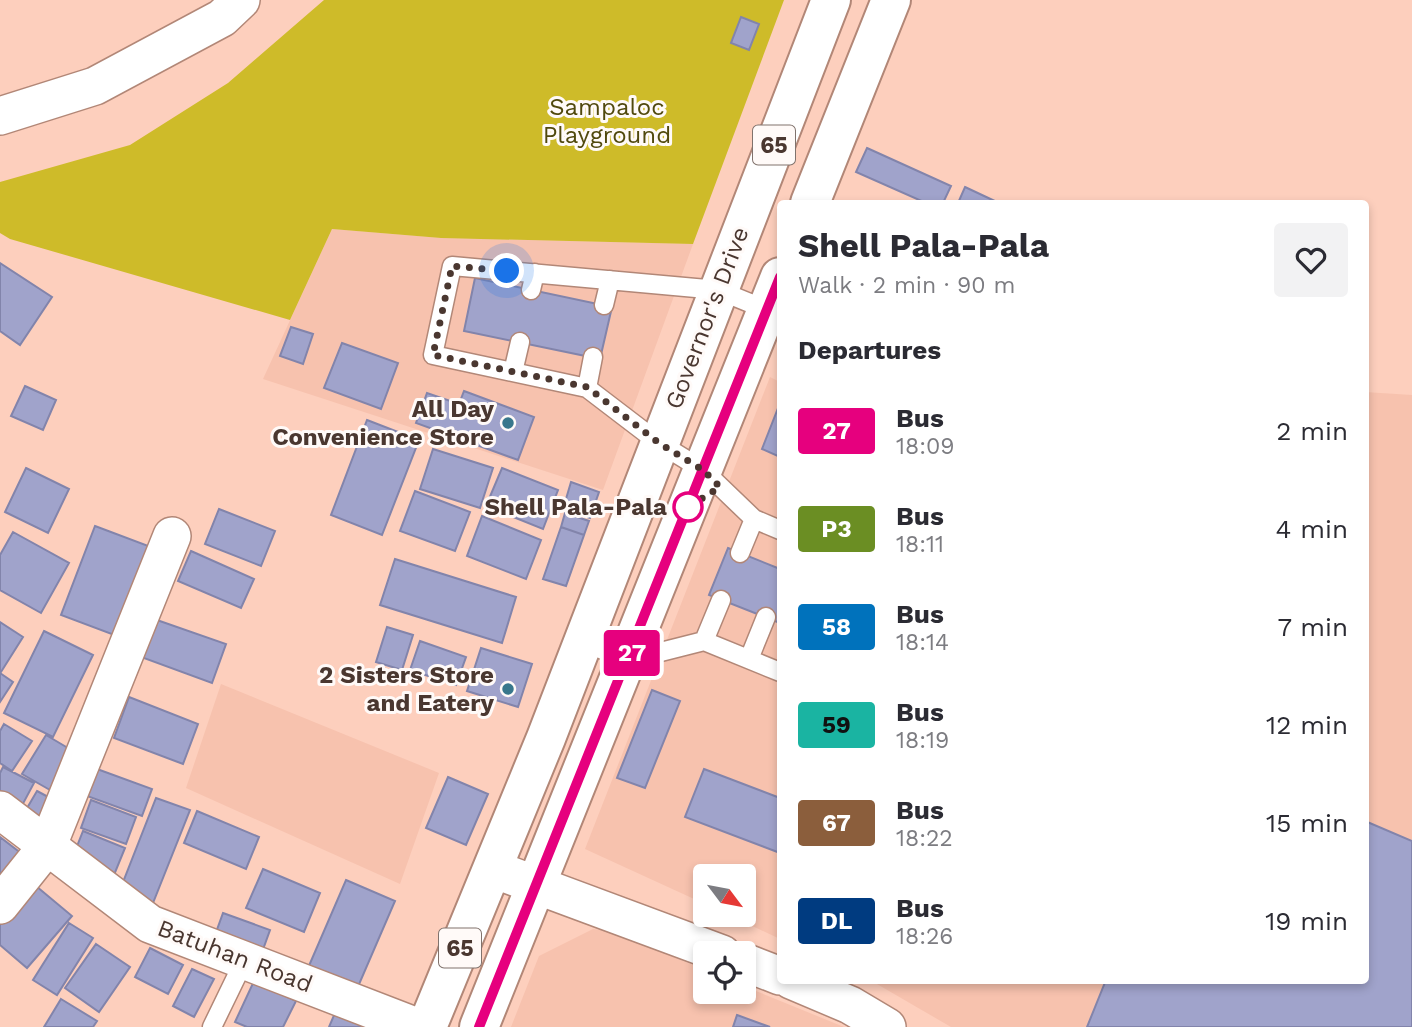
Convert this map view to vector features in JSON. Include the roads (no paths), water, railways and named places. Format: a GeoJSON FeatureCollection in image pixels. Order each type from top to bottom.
{"type":"FeatureCollection","features":[{"type":"Feature","properties":{"kind":"highway","name":"Governor's Drive"},"geometry":{"type":"LineString","coordinates":[[427,1027],[583,642],[831,0]]}},
{"type":"Feature","properties":{"kind":"highway","name":"65"},"geometry":{"type":"LineString","coordinates":[[811,200],[891,0]]}},
{"type":"Feature","properties":{"kind":"highway","name":"65"},"geometry":{"type":"LineString","coordinates":[[479,1027],[629,660],[774,294]]}},
{"type":"Feature","properties":{"kind":"street"},"geometry":{"type":"LineString","coordinates":[[0,116],[95,86],[222,18],[240,0]]}},
{"type":"Feature","properties":{"kind":"street"},"geometry":{"type":"LineString","coordinates":[[0,905],[48,845],[172,536]]}},
{"type":"Feature","properties":{"kind":"street","name":"Batuhan Road"},"geometry":{"type":"LineString","coordinates":[[0,810],[150,924],[417,1027]]}},
{"type":"Feature","properties":{"kind":"street"},"geometry":{"type":"LineString","coordinates":[[493,869],[693,943]]}},
{"type":"Feature","properties":{"kind":"street"},"geometry":{"type":"LineString","coordinates":[[756,967],[777,975]]}},
{"type":"Feature","properties":{"kind":"street"},"geometry":{"type":"LineString","coordinates":[[800,984],[850,1005],[887,1027]]}},
{"type":"Feature","properties":{"kind":"lane"},"geometry":{"type":"LineString","coordinates":[[774,294],[610,280],[533,282],[452,266],[433,355],[587,387],[659,443],[703,470],[754,519],[777,529]]}},
{"type":"Feature","properties":{"kind":"lane"},"geometry":{"type":"LineString","coordinates":[[604,305],[610,280]]}},
{"type":"Feature","properties":{"kind":"lane"},"geometry":{"type":"LineString","coordinates":[[513,372],[520,342]]}},
{"type":"Feature","properties":{"kind":"lane"},"geometry":{"type":"LineString","coordinates":[[587,387],[593,358]]}},
{"type":"Feature","properties":{"kind":"lane"},"geometry":{"type":"LineString","coordinates":[[740,553],[754,519]]}},
{"type":"Feature","properties":{"kind":"lane"},"geometry":{"type":"LineString","coordinates":[[704,641],[720,600]]}},
{"type":"Feature","properties":{"kind":"lane"},"geometry":{"type":"LineString","coordinates":[[749,659],[766,617]]}},
{"type":"Feature","properties":{"kind":"lane"},"geometry":{"type":"LineString","coordinates":[[583,642],[629,660],[704,641],[777,671]]}},
{"type":"Feature","properties":{"kind":"lane"},"geometry":{"type":"LineString","coordinates":[[212,1027],[246,959]]}},
{"type":"Feature","properties":{"kind":"place","name":"All Day Convenience Store"},"geometry":{"type":"Point","coordinates":[508,423]}},
{"type":"Feature","properties":{"kind":"place","name":"Shell Pala-Pala"},"geometry":{"type":"Point","coordinates":[688,507]}},
{"type":"Feature","properties":{"kind":"place","name":"2 Sisters Store and Eatery"},"geometry":{"type":"Point","coordinates":[508,689]}},
{"type":"Feature","properties":{"kind":"park label","name":"Sampaloc Playground"},"geometry":{"type":"Point","coordinates":[607,121]}}]}
